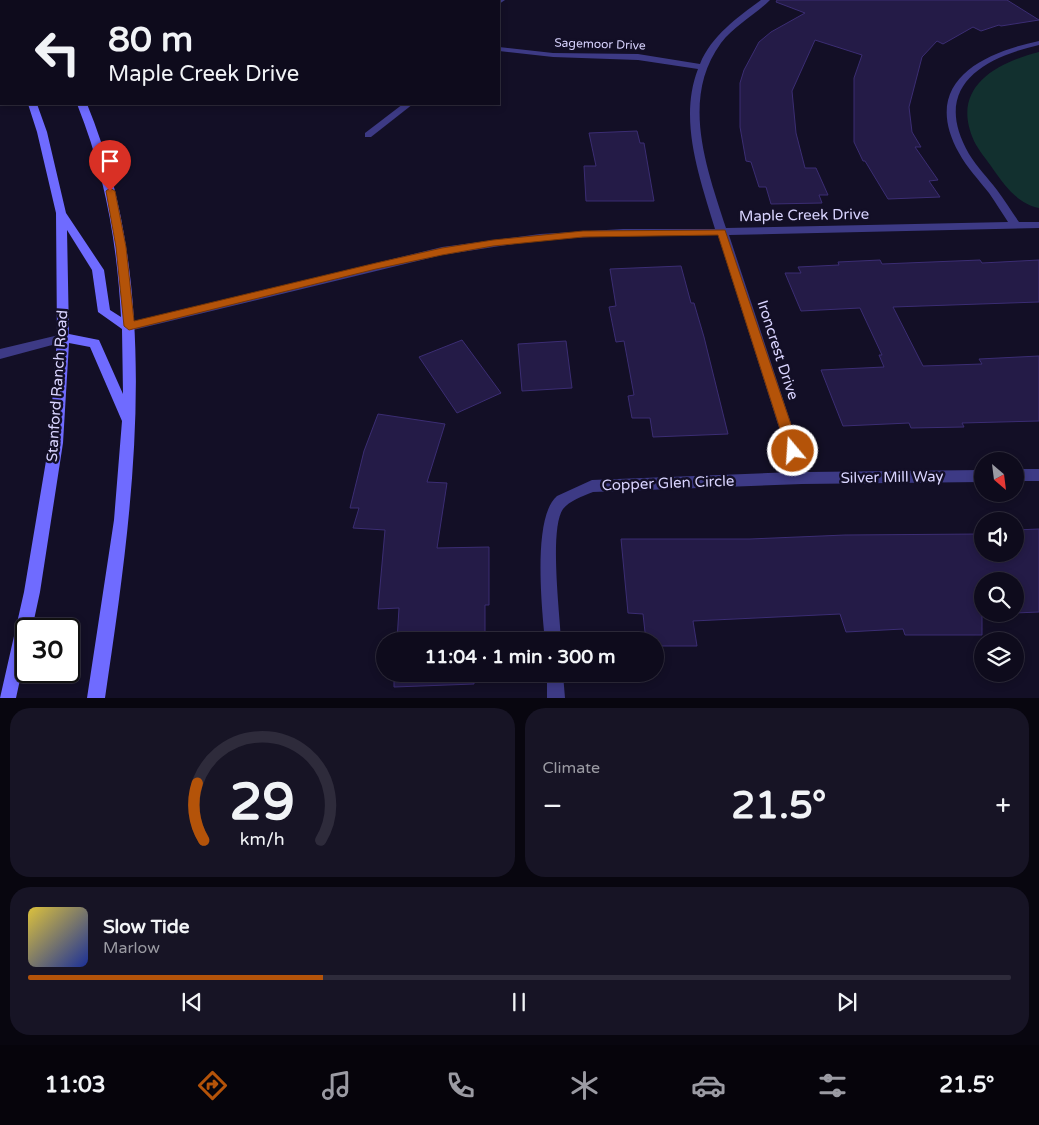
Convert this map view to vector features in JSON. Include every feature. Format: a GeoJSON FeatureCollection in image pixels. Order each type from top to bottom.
{"type":"FeatureCollection","features":[{"type":"Feature","properties":{"kind":"main road","name":"Stanford Ranch Road"},"geometry":{"type":"LineString","coordinates":[[7,698],[32,592],[56,442],[64,338],[60,213],[42,132],[32,105]]}},
{"type":"Feature","properties":{"kind":"main road"},"geometry":{"type":"LineString","coordinates":[[82,105],[107,172],[121,247],[129,326],[128,422],[116,574],[96,698]]}},
{"type":"Feature","properties":{"kind":"main road"},"geometry":{"type":"LineString","coordinates":[[60,213],[98,270],[104,312],[129,326]]}},
{"type":"Feature","properties":{"kind":"main road"},"geometry":{"type":"LineString","coordinates":[[64,338],[96,343],[128,422]]}},
{"type":"Feature","properties":{"kind":"street","name":"Ironcrest Drive"},"geometry":{"type":"LineString","coordinates":[[766,0],[744,16],[712,48],[701,67],[693,114],[700,161],[802,478]]}},
{"type":"Feature","properties":{"kind":"street"},"geometry":{"type":"LineString","coordinates":[[1016,226],[961,148],[952,116],[952,100],[964,76],[974,66],[991,56],[1011,49],[1039,43]]}},
{"type":"Feature","properties":{"kind":"street","name":"Sagemoor Drive"},"geometry":{"type":"LineString","coordinates":[[500,49],[552,55],[638,56],[701,67]]}},
{"type":"Feature","properties":{"kind":"street"},"geometry":{"type":"LineString","coordinates":[[368,135],[407,105]]}},
{"type":"Feature","properties":{"kind":"street","name":"Maple Creek Drive"},"geometry":{"type":"LineString","coordinates":[[129,326],[376,266],[493,243],[583,234],[1039,225]]}},
{"type":"Feature","properties":{"kind":"street"},"geometry":{"type":"LineString","coordinates":[[0,354],[64,338]]}},
{"type":"Feature","properties":{"kind":"street"},"geometry":{"type":"LineString","coordinates":[[1024,475],[1039,475]]}},
{"type":"Feature","properties":{"kind":"street","name":"Silver Mill Way"},"geometry":{"type":"LineString","coordinates":[[802,478],[974,476]]}},
{"type":"Feature","properties":{"kind":"street","name":"Copper Glen Circle"},"geometry":{"type":"LineString","coordinates":[[553,632],[548,544],[549,525],[557,505],[573,494],[592,486],[802,478]]}},
{"type":"Feature","properties":{"kind":"street"},"geometry":{"type":"LineString","coordinates":[[555,682],[556,698]]}},
{"type":"Feature","properties":{"kind":"green space"},"geometry":{"type":"Polygon","coordinates":[[[1039,52],[1039,208],[1031,206],[1018,198],[1003,182],[981,152],[974,141],[968,122],[968,106],[972,92],[993,71],[1007,63],[1039,52]]]}},
{"type":"Feature","properties":{"kind":"building"},"geometry":{"type":"Polygon","coordinates":[[[777,0],[1007,0],[1039,20],[999,25],[981,31],[973,27],[943,44],[937,41],[922,57],[909,107],[912,132],[921,147],[915,147],[938,180],[929,181],[940,197],[888,199],[865,161],[863,161],[854,142],[854,78],[862,55],[815,40],[792,91],[796,133],[805,168],[816,168],[828,195],[819,195],[822,203],[771,204],[766,187],[759,187],[751,162],[746,161],[740,127],[740,83],[744,70],[759,42],[771,32],[805,13],[776,2],[777,0]]]}},
{"type":"Feature","properties":{"kind":"building"},"geometry":{"type":"Polygon","coordinates":[[[637,131],[640,143],[644,143],[654,201],[586,201],[584,166],[596,166],[589,133],[637,131]]]}},
{"type":"Feature","properties":{"kind":"building"},"geometry":{"type":"Polygon","coordinates":[[[880,260],[882,264],[980,260],[982,263],[1039,260],[1039,302],[893,307],[923,366],[982,364],[979,359],[1039,356],[1039,421],[962,423],[964,427],[911,428],[909,423],[843,426],[821,370],[884,367],[879,355],[882,355],[860,308],[801,311],[785,273],[801,273],[798,267],[839,265],[838,262],[880,260]]]}},
{"type":"Feature","properties":{"kind":"building"},"geometry":{"type":"Polygon","coordinates":[[[681,266],[691,303],[694,303],[704,337],[728,434],[653,437],[650,418],[632,418],[628,396],[634,395],[624,341],[616,342],[609,307],[616,306],[610,269],[681,266]]]}},
{"type":"Feature","properties":{"kind":"building"},"geometry":{"type":"Polygon","coordinates":[[[462,340],[501,393],[457,413],[419,357],[462,340]]]}},
{"type":"Feature","properties":{"kind":"building"},"geometry":{"type":"Polygon","coordinates":[[[566,341],[572,388],[522,391],[518,344],[566,341]]]}},
{"type":"Feature","properties":{"kind":"building"},"geometry":{"type":"Polygon","coordinates":[[[378,414],[445,424],[427,482],[447,483],[437,548],[489,547],[489,605],[485,605],[485,632],[398,632],[399,608],[378,609],[385,530],[353,528],[359,508],[350,508],[364,451],[378,414]]]}},
{"type":"Feature","properties":{"kind":"building"},"geometry":{"type":"Polygon","coordinates":[[[1039,529],[1039,612],[1024,613],[1024,572],[974,572],[974,622],[982,622],[982,632],[974,632],[974,635],[905,635],[903,629],[846,632],[840,614],[693,621],[697,646],[664,646],[664,632],[645,632],[643,614],[628,613],[621,539],[750,539],[845,535],[974,534],[974,562],[1024,562],[1024,530],[1039,529]]]}},
{"type":"Feature","properties":{"kind":"building"},"geometry":{"type":"Polygon","coordinates":[[[394,682],[474,682],[474,684],[394,687],[394,682]]]}},
{"type":"Feature","properties":{"kind":"route"},"geometry":{"type":"LineString","coordinates":[[110,191],[121,247],[129,326],[376,266],[493,243],[623,232],[722,232],[793,451]]}}]}
